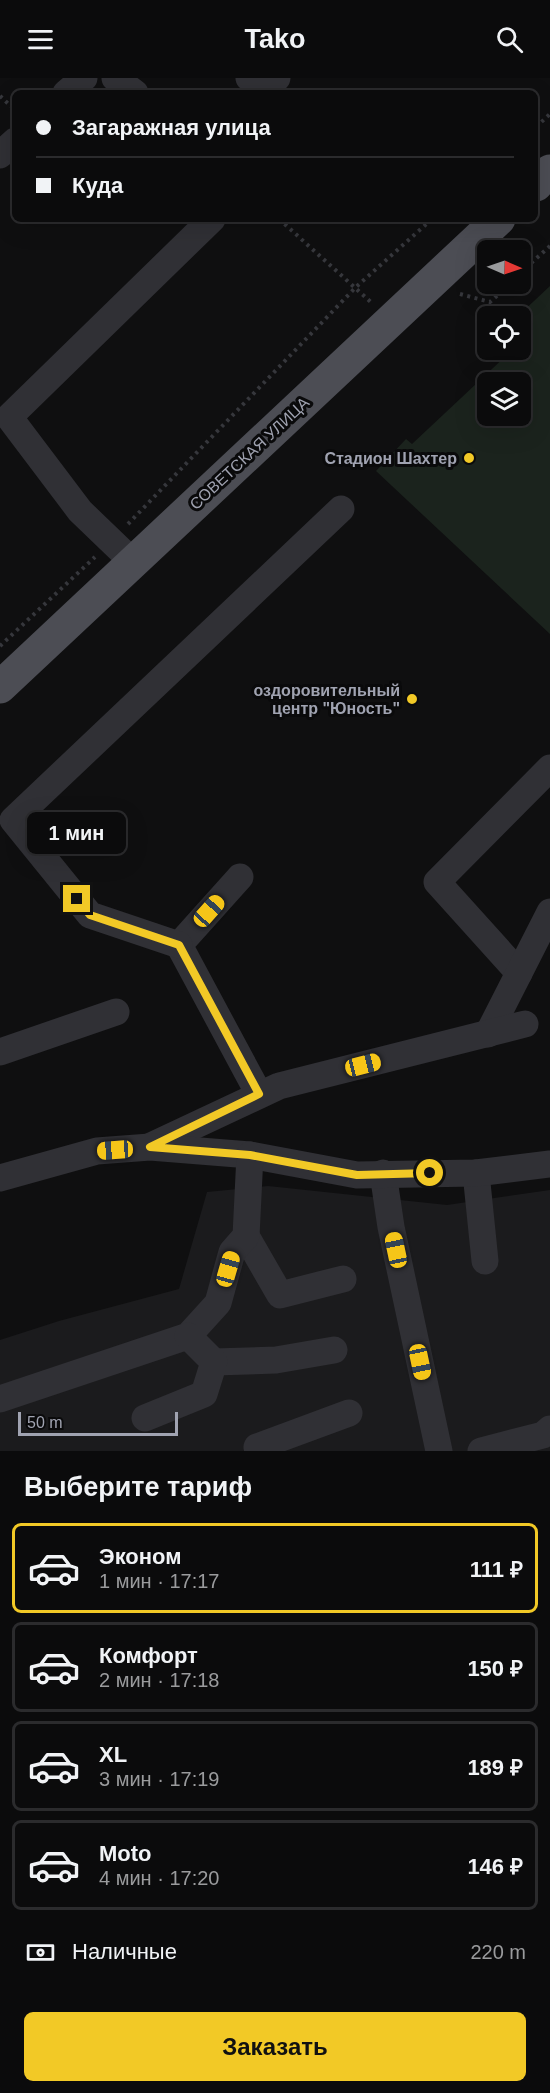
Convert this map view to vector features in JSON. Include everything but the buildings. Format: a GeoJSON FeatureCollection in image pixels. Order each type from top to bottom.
{"type":"FeatureCollection","features":[{"type":"Feature","properties":{"kind":"main road"},"geometry":{"type":"LineString","coordinates":[[538,183],[550,171]]}},
{"type":"Feature","properties":{"kind":"main road","name":"СОВЕТСКАЯ УЛИЦА"},"geometry":{"type":"LineString","coordinates":[[0,687],[123,551],[496,222]]}},
{"type":"Feature","properties":{"kind":"street"},"geometry":{"type":"LineString","coordinates":[[70,90],[84,78]]}},
{"type":"Feature","properties":{"kind":"street"},"geometry":{"type":"LineString","coordinates":[[115,78],[131,90]]}},
{"type":"Feature","properties":{"kind":"street"},"geometry":{"type":"LineString","coordinates":[[249,78],[265,90],[277,78]]}},
{"type":"Feature","properties":{"kind":"street"},"geometry":{"type":"LineString","coordinates":[[0,154],[12,144]]}},
{"type":"Feature","properties":{"kind":"street"},"geometry":{"type":"LineString","coordinates":[[123,551],[80,511],[4,413],[209,222]]}},
{"type":"Feature","properties":{"kind":"street"},"geometry":{"type":"LineString","coordinates":[[259,1094],[179,945],[90,915],[13,819],[341,509]]}},
{"type":"Feature","properties":{"kind":"street"},"geometry":{"type":"LineString","coordinates":[[519,973],[437,882],[550,768]]}},
{"type":"Feature","properties":{"kind":"street"},"geometry":{"type":"LineString","coordinates":[[179,945],[240,877]]}},
{"type":"Feature","properties":{"kind":"street"},"geometry":{"type":"LineString","coordinates":[[488,1034],[550,912]]}},
{"type":"Feature","properties":{"kind":"street"},"geometry":{"type":"LineString","coordinates":[[0,1052],[116,1012]]}},
{"type":"Feature","properties":{"kind":"street"},"geometry":{"type":"LineString","coordinates":[[150,1147],[279,1086],[525,1024]]}},
{"type":"Feature","properties":{"kind":"street"},"geometry":{"type":"LineString","coordinates":[[0,1178],[97,1151],[150,1147],[250,1155],[357,1175],[476,1173],[550,1164]]}},
{"type":"Feature","properties":{"kind":"street"},"geometry":{"type":"LineString","coordinates":[[250,1155],[246,1236],[280,1294],[343,1279]]}},
{"type":"Feature","properties":{"kind":"street"},"geometry":{"type":"LineString","coordinates":[[383,1173],[391,1227],[439,1451]]}},
{"type":"Feature","properties":{"kind":"street"},"geometry":{"type":"LineString","coordinates":[[476,1173],[485,1261]]}},
{"type":"Feature","properties":{"kind":"street"},"geometry":{"type":"LineString","coordinates":[[0,1399],[188,1336],[218,1303],[232,1252],[246,1236]]}},
{"type":"Feature","properties":{"kind":"street"},"geometry":{"type":"LineString","coordinates":[[188,1336],[213,1362],[276,1360],[333,1350]]}},
{"type":"Feature","properties":{"kind":"street"},"geometry":{"type":"LineString","coordinates":[[145,1418],[204,1394],[213,1362]]}},
{"type":"Feature","properties":{"kind":"street"},"geometry":{"type":"LineString","coordinates":[[258,1451],[257,1447],[349,1413]]}},
{"type":"Feature","properties":{"kind":"street"},"geometry":{"type":"LineString","coordinates":[[481,1451],[543,1435],[550,1429]]}},
{"type":"Feature","properties":{"kind":"path"},"geometry":{"type":"LineString","coordinates":[[0,96],[12,107]]}},
{"type":"Feature","properties":{"kind":"path"},"geometry":{"type":"LineString","coordinates":[[538,125],[550,114]]}},
{"type":"Feature","properties":{"kind":"path"},"geometry":{"type":"LineString","coordinates":[[0,646],[123,551],[356,287],[429,222]]}},
{"type":"Feature","properties":{"kind":"path"},"geometry":{"type":"LineString","coordinates":[[531,263],[550,246]]}},
{"type":"Feature","properties":{"kind":"shaded area","name":"Стадион Шахтер"},"geometry":{"type":"Polygon","coordinates":[[[550,286],[550,634],[376,471],[406,439],[412,444],[477,383],[477,426],[531,426],[531,372],[489,372],[502,360],[531,360],[531,306],[529,306],[550,286]]]}},
{"type":"Feature","properties":{"kind":"shaded area"},"geometry":{"type":"Polygon","coordinates":[[[268,1186],[447,1205],[550,1190],[550,1451],[0,1451],[0,1340],[59,1321],[179,1289],[207,1192],[268,1186]]]}},
{"type":"Feature","properties":{"kind":"place","name":"Стадион Шахтер"},"geometry":{"type":"Point","coordinates":[469,458]}},
{"type":"Feature","properties":{"kind":"place","name":"оздоровительный центр \"Юность\""},"geometry":{"type":"Point","coordinates":[412,699]}},
{"type":"Feature","properties":{"kind":"route"},"geometry":{"type":"LineString","coordinates":[[77,899],[90,915],[179,945],[259,1094],[150,1147],[250,1155],[357,1175],[430,1173]]}}]}
